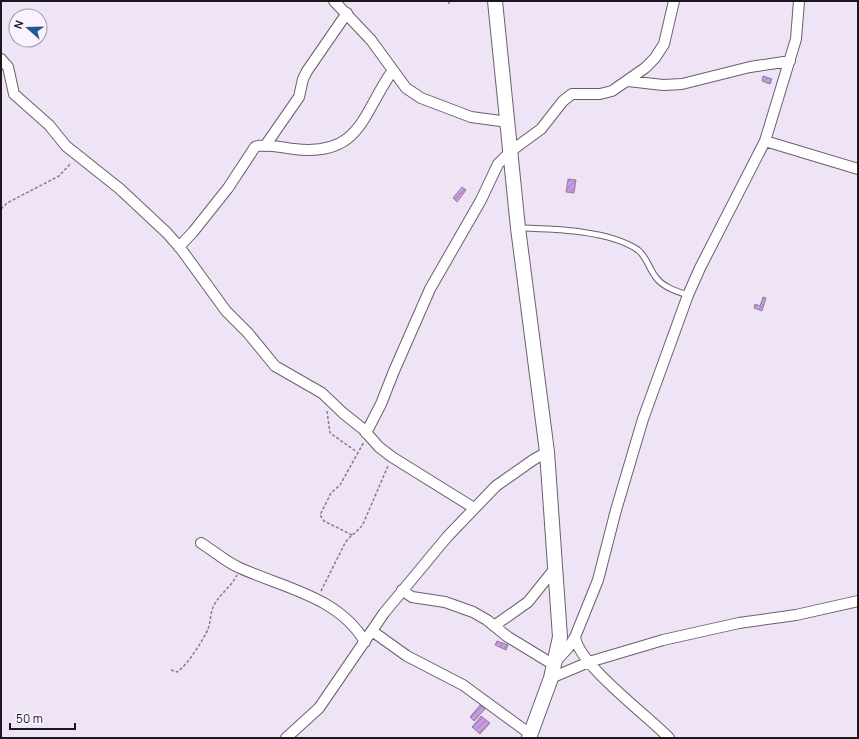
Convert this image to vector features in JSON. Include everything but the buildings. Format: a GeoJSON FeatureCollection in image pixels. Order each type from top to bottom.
{"type":"FeatureCollection","features":[{"type":"Feature","properties":{"kind":"street"},"geometry":{"type":"LineString","coordinates":[[334,1],[371,40],[406,88],[420,98],[471,117],[508,122]]}},
{"type":"Feature","properties":{"kind":"street"},"geometry":{"type":"LineString","coordinates":[[372,631],[407,656],[463,685],[529,736],[553,668],[560,637],[547,452],[518,228],[495,1]]}},
{"type":"Feature","properties":{"kind":"street"},"geometry":{"type":"LineString","coordinates":[[367,434],[430,289],[482,200],[498,164],[511,151],[541,129],[563,101],[572,94],[600,94],[612,91],[628,81],[656,58],[664,44],[674,1]]}},
{"type":"Feature","properties":{"kind":"street"},"geometry":{"type":"LineString","coordinates":[[553,668],[575,637],[598,580],[616,510],[644,419],[688,295],[700,268],[765,141],[796,39],[799,1]]}},
{"type":"Feature","properties":{"kind":"street"},"geometry":{"type":"LineString","coordinates":[[266,146],[299,97],[303,79],[307,71],[346,13]]}},
{"type":"Feature","properties":{"kind":"street"},"geometry":{"type":"LineString","coordinates":[[1,59],[8,68],[14,94],[49,125],[66,146],[120,189],[179,246],[226,311],[248,333],[275,366],[326,397],[367,434],[379,448],[474,508]]}},
{"type":"Feature","properties":{"kind":"street"},"geometry":{"type":"LineString","coordinates":[[628,81],[663,85],[682,84],[750,67],[790,61]]}},
{"type":"Feature","properties":{"kind":"street"},"geometry":{"type":"LineString","coordinates":[[179,246],[193,232],[228,188],[255,147],[259,145],[302,150],[321,150],[338,146],[352,136],[366,119],[381,87],[393,70]]}},
{"type":"Feature","properties":{"kind":"street"},"geometry":{"type":"LineString","coordinates":[[765,141],[858,169]]}},
{"type":"Feature","properties":{"kind":"street"},"geometry":{"type":"LineString","coordinates":[[286,738],[319,708],[402,590],[474,508],[496,486],[514,472],[547,452]]}},
{"type":"Feature","properties":{"kind":"street"},"geometry":{"type":"LineString","coordinates":[[201,543],[240,568],[317,600],[342,614],[359,632],[365,642]]}},
{"type":"Feature","properties":{"kind":"street"},"geometry":{"type":"LineString","coordinates":[[494,626],[528,602],[556,567]]}},
{"type":"Feature","properties":{"kind":"street"},"geometry":{"type":"LineString","coordinates":[[402,590],[412,597],[445,602],[473,612],[553,668],[589,662],[670,638],[740,623],[796,615],[858,601]]}},
{"type":"Feature","properties":{"kind":"street"},"geometry":{"type":"LineString","coordinates":[[575,637],[577,646],[589,662],[669,738]]}},
{"type":"Feature","properties":{"kind":"lane"},"geometry":{"type":"LineString","coordinates":[[518,228],[553,229],[580,232],[620,242],[639,251],[655,277],[670,289],[688,295]]}},
{"type":"Feature","properties":{"kind":"path"},"geometry":{"type":"LineString","coordinates":[[1,209],[16,198],[59,176],[70,166],[75,154]]}},
{"type":"Feature","properties":{"kind":"path"},"geometry":{"type":"LineString","coordinates":[[326,397],[330,433],[358,452]]}},
{"type":"Feature","properties":{"kind":"path"},"geometry":{"type":"LineString","coordinates":[[352,535],[324,521],[320,515],[330,493],[340,485],[367,434]]}},
{"type":"Feature","properties":{"kind":"path"},"geometry":{"type":"LineString","coordinates":[[317,600],[344,543],[357,532],[363,524],[392,457]]}},
{"type":"Feature","properties":{"kind":"path"},"geometry":{"type":"LineString","coordinates":[[171,670],[177,672],[181,669],[194,651],[207,630],[213,606],[229,589],[240,568]]}}]}
